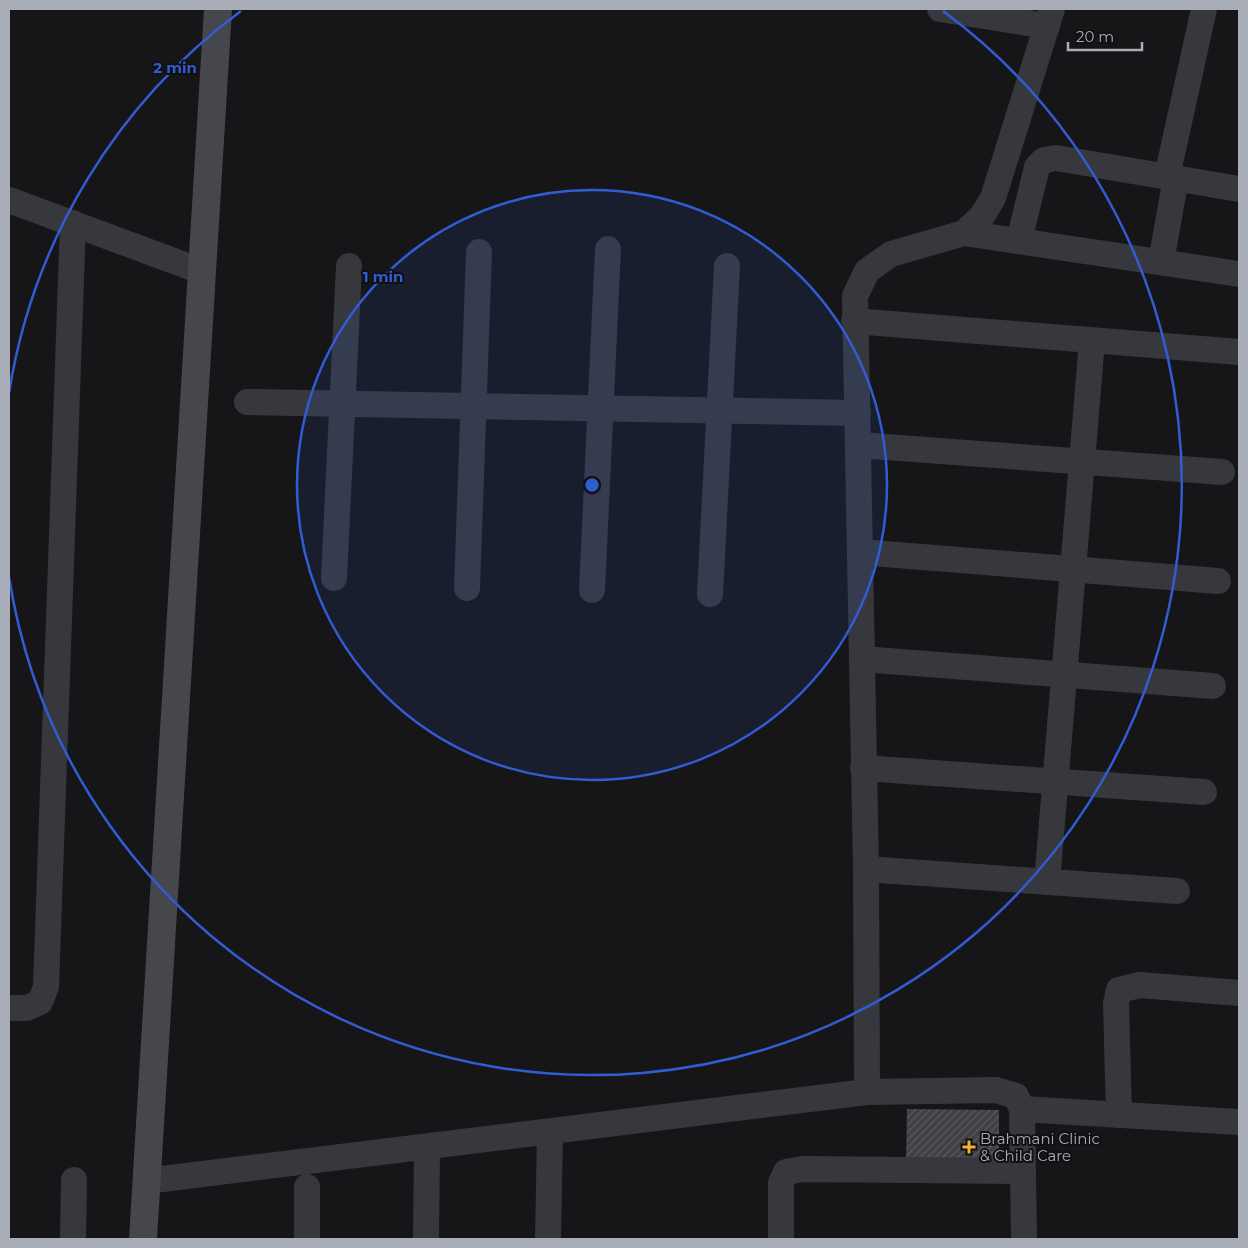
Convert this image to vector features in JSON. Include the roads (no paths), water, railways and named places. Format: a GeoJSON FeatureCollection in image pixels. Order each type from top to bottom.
{"type":"FeatureCollection","features":[{"type":"Feature","properties":{"kind":"street"},"geometry":{"type":"LineString","coordinates":[[143,1239],[218,9]]}},
{"type":"Feature","properties":{"kind":"street"},"geometry":{"type":"LineString","coordinates":[[940,9],[1049,17],[993,198],[982,216],[964,233]]}},
{"type":"Feature","properties":{"kind":"street"},"geometry":{"type":"LineString","coordinates":[[1161,262],[1173,170],[1204,9]]}},
{"type":"Feature","properties":{"kind":"street"},"geometry":{"type":"LineString","coordinates":[[1019,241],[1037,168],[1044,160],[1056,158],[1173,170],[1239,189]]}},
{"type":"Feature","properties":{"kind":"street"},"geometry":{"type":"LineString","coordinates":[[9,200],[201,271]]}},
{"type":"Feature","properties":{"kind":"street"},"geometry":{"type":"LineString","coordinates":[[9,1008],[27,1008],[40,1002],[46,987],[73,223]]}},
{"type":"Feature","properties":{"kind":"street"},"geometry":{"type":"LineString","coordinates":[[867,1092],[866,869],[855,296],[867,271],[891,254],[964,233],[1239,274]]}},
{"type":"Feature","properties":{"kind":"street"},"geometry":{"type":"LineString","coordinates":[[592,590],[608,249]]}},
{"type":"Feature","properties":{"kind":"street"},"geometry":{"type":"LineString","coordinates":[[466,588],[479,252]]}},
{"type":"Feature","properties":{"kind":"street"},"geometry":{"type":"LineString","coordinates":[[334,578],[349,266]]}},
{"type":"Feature","properties":{"kind":"street"},"geometry":{"type":"LineString","coordinates":[[710,594],[727,266]]}},
{"type":"Feature","properties":{"kind":"street"},"geometry":{"type":"LineString","coordinates":[[854,321],[1239,352]]}},
{"type":"Feature","properties":{"kind":"street"},"geometry":{"type":"LineString","coordinates":[[1046,882],[1092,341]]}},
{"type":"Feature","properties":{"kind":"street"},"geometry":{"type":"LineString","coordinates":[[247,402],[858,413]]}},
{"type":"Feature","properties":{"kind":"street"},"geometry":{"type":"LineString","coordinates":[[859,445],[1222,472]]}},
{"type":"Feature","properties":{"kind":"street"},"geometry":{"type":"LineString","coordinates":[[860,552],[1218,581]]}},
{"type":"Feature","properties":{"kind":"street"},"geometry":{"type":"LineString","coordinates":[[862,659],[1214,686]]}},
{"type":"Feature","properties":{"kind":"street"},"geometry":{"type":"LineString","coordinates":[[863,768],[1204,792]]}},
{"type":"Feature","properties":{"kind":"street"},"geometry":{"type":"LineString","coordinates":[[866,869],[1177,891]]}},
{"type":"Feature","properties":{"kind":"street"},"geometry":{"type":"LineString","coordinates":[[1119,1115],[1116,1003],[1119,990],[1140,985],[1239,993]]}},
{"type":"Feature","properties":{"kind":"street"},"geometry":{"type":"LineString","coordinates":[[146,1181],[867,1092],[996,1090],[1016,1096],[1022,1109],[1024,1239]]}},
{"type":"Feature","properties":{"kind":"street"},"geometry":{"type":"LineString","coordinates":[[1022,1109],[1239,1122]]}},
{"type":"Feature","properties":{"kind":"street"},"geometry":{"type":"LineString","coordinates":[[548,1239],[550,1132]]}},
{"type":"Feature","properties":{"kind":"street"},"geometry":{"type":"LineString","coordinates":[[426,1239],[427,1147]]}},
{"type":"Feature","properties":{"kind":"street"},"geometry":{"type":"LineString","coordinates":[[781,1239],[781,1183],[786,1172],[802,1169],[1023,1171]]}},
{"type":"Feature","properties":{"kind":"street"},"geometry":{"type":"LineString","coordinates":[[73,1239],[74,1180]]}},
{"type":"Feature","properties":{"kind":"street"},"geometry":{"type":"LineString","coordinates":[[307,1187],[307,1239]]}},
{"type":"Feature","properties":{"kind":"place","name":"Brahmani Clinic & Child Care"},"geometry":{"type":"Point","coordinates":[969,1147]}}]}
